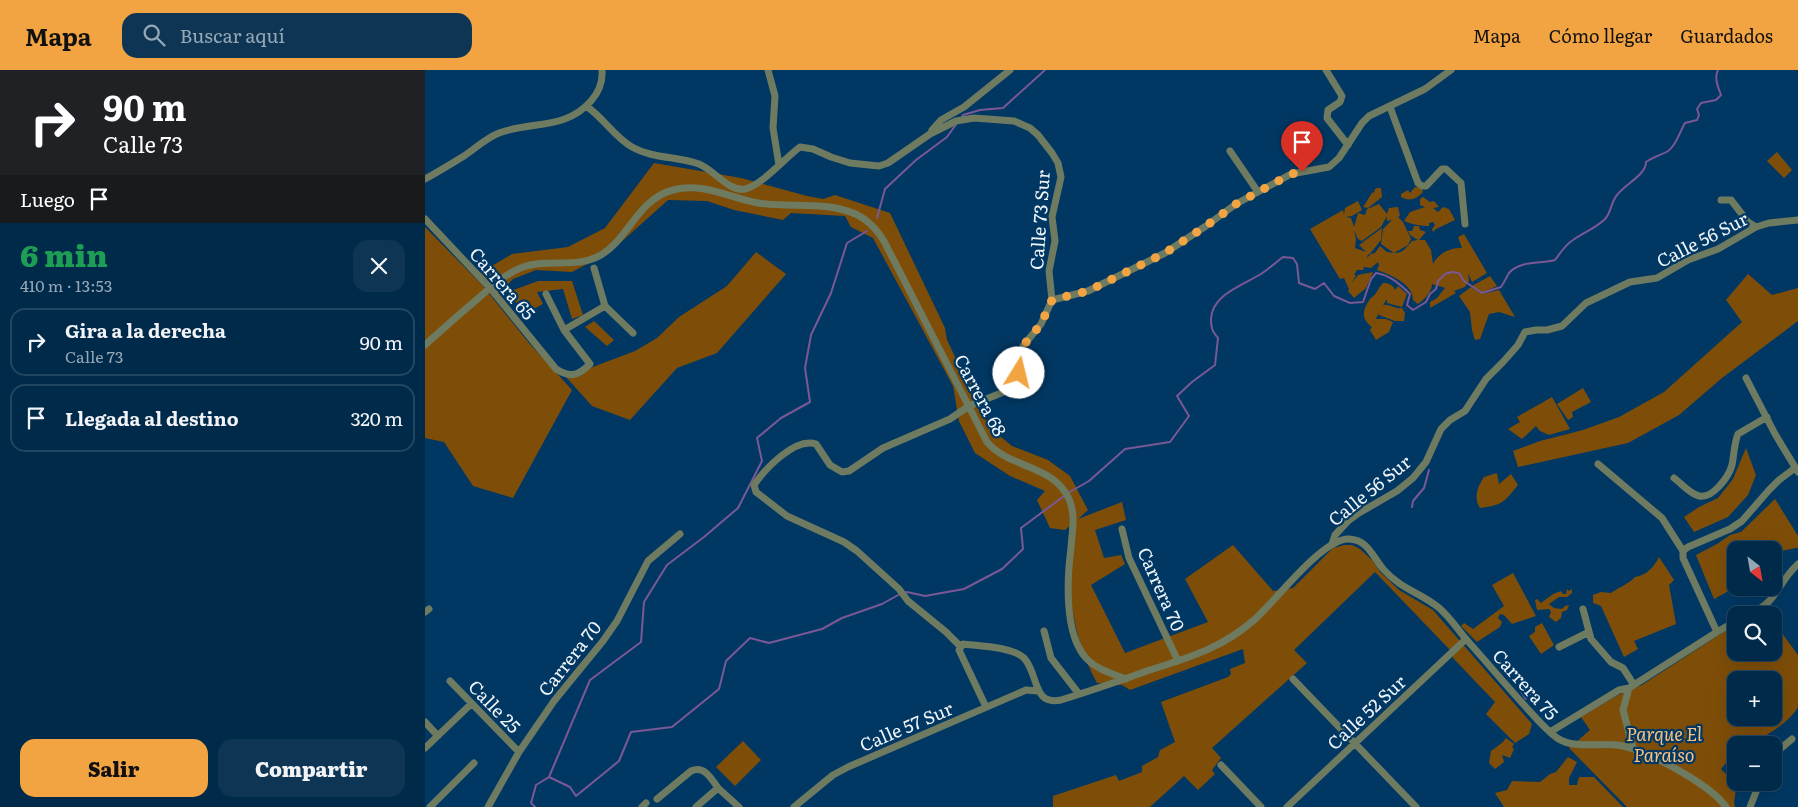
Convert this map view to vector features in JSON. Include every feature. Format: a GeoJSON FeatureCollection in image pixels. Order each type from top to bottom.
{"type":"FeatureCollection","features":[{"type":"Feature","properties":{"kind":"street"},"geometry":{"type":"LineString","coordinates":[[425,180],[497,134],[561,122],[575,115],[587,106],[600,88],[603,78],[602,70]]}},
{"type":"Feature","properties":{"kind":"street"},"geometry":{"type":"LineString","coordinates":[[768,70],[775,96],[773,128],[779,165]]}},
{"type":"Feature","properties":{"kind":"street"},"geometry":{"type":"LineString","coordinates":[[929,134],[939,122],[964,107],[1010,70]]}},
{"type":"Feature","properties":{"kind":"street"},"geometry":{"type":"LineString","coordinates":[[1326,70],[1342,96],[1340,102],[1328,110],[1327,118],[1349,144]]}},
{"type":"Feature","properties":{"kind":"street"},"geometry":{"type":"LineString","coordinates":[[986,707],[964,664],[959,650],[960,646],[946,632],[904,597],[899,589],[857,551],[844,542],[787,516],[756,492],[754,485],[767,469],[785,453],[806,442],[816,444],[826,460],[836,470],[842,472],[849,471],[883,448],[950,419],[969,406],[1015,387],[1023,346],[1041,324],[1052,300],[1088,291],[1165,253],[1236,204],[1291,174],[1329,167],[1339,158],[1362,123],[1369,116],[1425,89],[1451,70]]}},
{"type":"Feature","properties":{"kind":"street","name":"Calle 73 Sur"},"geometry":{"type":"LineString","coordinates":[[587,106],[631,146],[647,154],[675,157],[699,165],[737,189],[748,189],[803,146],[850,163],[883,165],[929,134],[956,121],[983,118],[1014,121],[1022,124],[1038,135],[1047,146],[1058,163],[1061,177],[1052,217],[1055,241],[1049,271],[1052,300]]}},
{"type":"Feature","properties":{"kind":"street"},"geometry":{"type":"LineString","coordinates":[[1390,107],[1418,183],[1425,186],[1442,169],[1446,169],[1461,183],[1465,224]]}},
{"type":"Feature","properties":{"kind":"street"},"geometry":{"type":"LineString","coordinates":[[1231,151],[1258,192]]}},
{"type":"Feature","properties":{"kind":"street","name":"Carrera 68"},"geometry":{"type":"LineString","coordinates":[[425,345],[511,272],[524,266],[586,261],[600,255],[613,246],[631,222],[653,199],[675,190],[706,189],[757,203],[841,209],[854,213],[874,226],[885,243],[985,438],[994,450],[1005,458],[1035,468],[1055,480],[1065,492],[1074,513],[1067,584],[1068,604],[1074,635],[1086,659],[1106,672],[1126,679]]}},
{"type":"Feature","properties":{"kind":"street"},"geometry":{"type":"LineString","coordinates":[[1721,200],[1731,200],[1748,222],[1756,228]]}},
{"type":"Feature","properties":{"kind":"street","name":"Carrera 65"},"geometry":{"type":"LineString","coordinates":[[425,219],[490,288],[556,369],[563,374],[574,374],[583,371],[590,364],[564,330]]}},
{"type":"Feature","properties":{"kind":"street","name":"Calle 56 Sur"},"geometry":{"type":"LineString","coordinates":[[1038,690],[1044,698],[1054,701],[1178,661],[1232,638],[1259,616],[1295,578],[1332,544],[1335,534],[1348,522],[1359,513],[1397,491],[1413,478],[1426,462],[1441,429],[1465,411],[1486,379],[1518,345],[1525,332],[1547,330],[1562,326],[1586,302],[1630,282],[1657,278],[1688,260],[1718,249],[1756,228],[1769,223],[1798,220]]}},
{"type":"Feature","properties":{"kind":"street"},"geometry":{"type":"LineString","coordinates":[[594,268],[605,306],[633,333]]}},
{"type":"Feature","properties":{"kind":"street"},"geometry":{"type":"LineString","coordinates":[[546,294],[564,330],[605,306]]}},
{"type":"Feature","properties":{"kind":"street"},"geometry":{"type":"LineString","coordinates":[[1683,552],[1689,547],[1730,529],[1742,521],[1779,480],[1797,470],[1746,378]]}},
{"type":"Feature","properties":{"kind":"street"},"geometry":{"type":"LineString","coordinates":[[1674,478],[1701,497],[1715,490],[1727,476],[1731,467],[1738,434],[1767,417]]}},
{"type":"Feature","properties":{"kind":"street"},"geometry":{"type":"LineString","coordinates":[[1598,464],[1662,518],[1683,552],[1683,558],[1717,632]]}},
{"type":"Feature","properties":{"kind":"street","name":"Carrera 70"},"geometry":{"type":"LineString","coordinates":[[1122,529],[1129,558],[1178,661]]}},
{"type":"Feature","properties":{"kind":"street","name":"Carrera 70"},"geometry":{"type":"LineString","coordinates":[[488,807],[519,752],[554,701],[617,621],[648,561],[680,534]]}},
{"type":"Feature","properties":{"kind":"street","name":"Carrera 75"},"geometry":{"type":"LineString","coordinates":[[1332,544],[1350,539],[1367,546],[1382,568],[1396,583],[1439,608],[1515,695],[1559,739],[1575,743],[1606,744],[1633,748],[1715,794],[1726,807]]}},
{"type":"Feature","properties":{"kind":"street"},"geometry":{"type":"LineString","coordinates":[[1766,606],[1798,564]]}},
{"type":"Feature","properties":{"kind":"street"},"geometry":{"type":"LineString","coordinates":[[1583,609],[1591,639],[1611,662],[1623,668],[1631,686],[1623,710],[1633,748]]}},
{"type":"Feature","properties":{"kind":"street"},"geometry":{"type":"LineString","coordinates":[[1550,732],[1619,690],[1631,686],[1727,626]]}},
{"type":"Feature","properties":{"kind":"street"},"geometry":{"type":"LineString","coordinates":[[1044,631],[1051,658],[1079,694]]}},
{"type":"Feature","properties":{"kind":"street"},"geometry":{"type":"LineString","coordinates":[[1559,648],[1589,632]]}},
{"type":"Feature","properties":{"kind":"street","name":"Calle 52 Sur"},"geometry":{"type":"LineString","coordinates":[[1287,807],[1466,639]]}},
{"type":"Feature","properties":{"kind":"street"},"geometry":{"type":"LineString","coordinates":[[960,646],[963,644],[989,647],[1016,653],[1024,658],[1032,672],[1038,690]]}},
{"type":"Feature","properties":{"kind":"street"},"geometry":{"type":"LineString","coordinates":[[1026,690],[1032,672]]}},
{"type":"Feature","properties":{"kind":"street"},"geometry":{"type":"LineString","coordinates":[[1293,679],[1417,807]]}},
{"type":"Feature","properties":{"kind":"street","name":"Calle 25"},"geometry":{"type":"LineString","coordinates":[[451,682],[519,752]]}},
{"type":"Feature","properties":{"kind":"street","name":"Calle 57 Sur"},"geometry":{"type":"LineString","coordinates":[[794,807],[833,775],[1026,690],[1038,690]]}},
{"type":"Feature","properties":{"kind":"street"},"geometry":{"type":"LineString","coordinates":[[425,748],[471,704]]}},
{"type":"Feature","properties":{"kind":"street"},"geometry":{"type":"LineString","coordinates":[[425,722],[438,736]]}},
{"type":"Feature","properties":{"kind":"street"},"geometry":{"type":"LineString","coordinates":[[1782,747],[1792,739]]}},
{"type":"Feature","properties":{"kind":"street"},"geometry":{"type":"LineString","coordinates":[[430,807],[474,763]]}},
{"type":"Feature","properties":{"kind":"street"},"geometry":{"type":"LineString","coordinates":[[1221,765],[1261,807]]}},
{"type":"Feature","properties":{"kind":"street"},"geometry":{"type":"LineString","coordinates":[[657,799],[697,768],[706,773],[718,788],[739,807]]}},
{"type":"Feature","properties":{"kind":"street"},"geometry":{"type":"LineString","coordinates":[[696,807],[718,788]]}},
{"type":"Feature","properties":{"kind":"street"},"geometry":{"type":"LineString","coordinates":[[1750,807],[1756,791]]}},
{"type":"Feature","properties":{"kind":"green space"},"geometry":{"type":"Polygon","coordinates":[[[1777,152],[1792,170],[1784,178],[1767,161],[1777,152]]]}},
{"type":"Feature","properties":{"kind":"green space"},"geometry":{"type":"Polygon","coordinates":[[[654,163],[741,178],[823,199],[835,195],[890,213],[945,328],[947,340],[958,363],[969,372],[976,388],[976,397],[990,428],[1012,446],[1048,460],[1070,476],[1088,510],[1078,519],[1122,502],[1126,520],[1095,530],[1104,558],[1121,555],[1125,564],[1091,585],[1125,653],[1208,622],[1185,579],[1233,545],[1273,591],[1293,588],[1333,548],[1352,545],[1360,549],[1373,561],[1380,572],[1399,590],[1433,610],[1532,724],[1529,734],[1515,743],[1486,714],[1495,702],[1453,658],[1450,650],[1375,572],[1294,650],[1307,663],[1212,748],[1221,758],[1212,770],[1215,774],[1198,790],[1184,776],[1150,807],[1053,807],[1053,796],[1116,775],[1119,781],[1142,772],[1142,766],[1158,757],[1160,750],[1175,742],[1161,702],[1228,677],[1231,674],[1230,669],[1245,663],[1243,649],[1130,690],[1122,685],[1097,683],[1082,649],[1071,599],[1070,579],[1074,522],[1065,530],[1050,528],[1037,500],[1045,491],[1010,476],[975,453],[959,421],[953,386],[873,238],[851,227],[845,216],[791,213],[783,220],[734,210],[707,201],[668,200],[610,252],[572,272],[536,270],[513,279],[494,298],[475,276],[512,254],[568,247],[605,228],[654,163]]]}},
{"type":"Feature","properties":{"kind":"green space"},"geometry":{"type":"Polygon","coordinates":[[[1415,187],[1420,187],[1423,192],[1413,199],[1401,197],[1401,194],[1408,190],[1410,193],[1415,187]]]}},
{"type":"Feature","properties":{"kind":"green space"},"geometry":{"type":"Polygon","coordinates":[[[1381,188],[1382,197],[1368,208],[1363,207],[1372,193],[1375,192],[1374,190],[1381,188]]]}},
{"type":"Feature","properties":{"kind":"green space"},"geometry":{"type":"Polygon","coordinates":[[[1423,197],[1430,202],[1434,201],[1439,207],[1433,208],[1438,212],[1443,207],[1449,209],[1455,220],[1433,232],[1432,229],[1435,225],[1433,222],[1426,226],[1404,221],[1410,212],[1425,207],[1420,205],[1420,199],[1423,197]]]}},
{"type":"Feature","properties":{"kind":"green space"},"geometry":{"type":"Polygon","coordinates":[[[1358,201],[1362,210],[1346,217],[1351,218],[1354,227],[1358,213],[1365,215],[1367,209],[1379,204],[1387,214],[1389,208],[1398,207],[1400,216],[1398,217],[1403,222],[1411,239],[1408,245],[1394,253],[1402,251],[1406,248],[1412,241],[1418,240],[1410,235],[1408,231],[1412,231],[1414,226],[1419,226],[1420,230],[1426,232],[1419,240],[1425,240],[1431,250],[1433,264],[1445,252],[1462,248],[1458,237],[1464,234],[1487,273],[1472,282],[1468,273],[1469,281],[1465,287],[1454,291],[1456,293],[1430,308],[1430,302],[1437,298],[1445,288],[1449,289],[1432,284],[1429,293],[1418,304],[1413,300],[1412,294],[1405,285],[1395,277],[1377,270],[1378,262],[1371,268],[1364,267],[1363,270],[1357,270],[1352,283],[1358,275],[1373,272],[1366,288],[1354,298],[1348,291],[1349,289],[1344,278],[1340,279],[1310,229],[1343,210],[1344,215],[1345,208],[1358,201]],[[1387,216],[1381,227],[1362,241],[1358,239],[1354,230],[1355,248],[1366,252],[1359,245],[1382,228],[1381,240],[1368,254],[1367,258],[1375,253],[1380,246],[1387,252],[1394,253],[1381,244],[1383,229],[1392,220],[1387,221],[1387,216]]]}},
{"type":"Feature","properties":{"kind":"green space"},"geometry":{"type":"Polygon","coordinates":[[[425,227],[482,285],[529,343],[572,390],[513,498],[473,486],[444,442],[425,438],[425,227]]]}},
{"type":"Feature","properties":{"kind":"green space"},"geometry":{"type":"Polygon","coordinates":[[[756,252],[786,274],[717,353],[677,368],[630,420],[592,406],[566,377],[580,376],[585,370],[635,351],[657,338],[679,317],[727,286],[756,252]]]}},
{"type":"Feature","properties":{"kind":"green space"},"geometry":{"type":"Polygon","coordinates":[[[1748,274],[1772,295],[1798,288],[1798,321],[1722,378],[1679,415],[1628,443],[1518,467],[1513,451],[1619,417],[1664,392],[1742,322],[1726,300],[1748,274]]]}},
{"type":"Feature","properties":{"kind":"green space"},"geometry":{"type":"Polygon","coordinates":[[[1490,276],[1497,286],[1482,293],[1472,286],[1490,276]]]}},
{"type":"Feature","properties":{"kind":"green space"},"geometry":{"type":"Polygon","coordinates":[[[538,281],[572,281],[583,315],[572,319],[563,289],[537,292],[543,304],[524,314],[508,292],[538,281]]]}},
{"type":"Feature","properties":{"kind":"green space"},"geometry":{"type":"Polygon","coordinates":[[[1383,283],[1391,285],[1395,290],[1398,286],[1407,294],[1402,307],[1387,303],[1387,299],[1383,305],[1402,308],[1405,313],[1404,321],[1395,321],[1379,315],[1379,313],[1372,326],[1376,319],[1386,319],[1393,322],[1389,332],[1376,340],[1370,330],[1372,327],[1364,318],[1364,311],[1370,299],[1383,283]]]}},
{"type":"Feature","properties":{"kind":"green space"},"geometry":{"type":"Polygon","coordinates":[[[1471,287],[1482,294],[1499,290],[1515,317],[1499,312],[1489,314],[1480,339],[1475,340],[1470,312],[1459,296],[1471,287]]]}},
{"type":"Feature","properties":{"kind":"green space"},"geometry":{"type":"Polygon","coordinates":[[[594,321],[614,340],[607,346],[585,327],[594,321]]]}},
{"type":"Feature","properties":{"kind":"green space"},"geometry":{"type":"Polygon","coordinates":[[[1583,388],[1591,402],[1572,412],[1573,417],[1568,420],[1557,404],[1583,388]]]}},
{"type":"Feature","properties":{"kind":"green space"},"geometry":{"type":"Polygon","coordinates":[[[1552,397],[1570,429],[1549,435],[1540,431],[1536,426],[1522,439],[1508,429],[1520,422],[1517,417],[1552,397]]]}},
{"type":"Feature","properties":{"kind":"green space"},"geometry":{"type":"Polygon","coordinates":[[[1746,448],[1756,475],[1748,495],[1728,517],[1694,532],[1684,517],[1718,498],[1733,479],[1746,448]]]}},
{"type":"Feature","properties":{"kind":"green space"},"geometry":{"type":"Polygon","coordinates":[[[1497,473],[1499,484],[1511,474],[1518,485],[1502,502],[1494,506],[1480,508],[1477,492],[1480,484],[1484,477],[1497,473]]]}},
{"type":"Feature","properties":{"kind":"green space"},"geometry":{"type":"Polygon","coordinates":[[[1775,499],[1798,536],[1798,548],[1783,551],[1783,541],[1727,541],[1727,592],[1714,599],[1696,555],[1730,535],[1741,532],[1775,499]]]}},
{"type":"Feature","properties":{"kind":"green space"},"geometry":{"type":"Polygon","coordinates":[[[1659,557],[1674,580],[1669,585],[1676,624],[1634,641],[1638,649],[1624,657],[1601,606],[1593,603],[1593,595],[1601,592],[1611,593],[1635,577],[1647,572],[1659,557]]]}},
{"type":"Feature","properties":{"kind":"green space"},"geometry":{"type":"Polygon","coordinates":[[[1513,573],[1536,616],[1512,624],[1504,615],[1500,614],[1498,618],[1502,622],[1500,627],[1477,642],[1461,626],[1464,623],[1473,629],[1504,606],[1492,585],[1513,573]]]}},
{"type":"Feature","properties":{"kind":"green space"},"geometry":{"type":"Polygon","coordinates":[[[1567,589],[1569,591],[1572,589],[1572,593],[1567,597],[1559,597],[1549,604],[1554,608],[1562,609],[1569,605],[1567,610],[1562,612],[1561,618],[1556,622],[1549,617],[1551,612],[1549,609],[1537,610],[1535,600],[1537,599],[1541,603],[1553,594],[1561,591],[1563,594],[1566,594],[1567,589]]]}},
{"type":"Feature","properties":{"kind":"green space"},"geometry":{"type":"Polygon","coordinates":[[[1542,623],[1554,645],[1541,654],[1529,636],[1535,632],[1535,627],[1542,623]]]}},
{"type":"Feature","properties":{"kind":"green space","name":"Parque El Paraíso"},"geometry":{"type":"Polygon","coordinates":[[[1727,630],[1727,661],[1782,661],[1782,633],[1798,655],[1798,707],[1782,725],[1782,671],[1727,671],[1727,726],[1780,726],[1764,736],[1727,736],[1727,762],[1721,769],[1727,775],[1727,791],[1736,791],[1735,807],[1627,807],[1569,748],[1590,730],[1581,717],[1618,695],[1642,685],[1727,630]]]}},
{"type":"Feature","properties":{"kind":"green space"},"geometry":{"type":"Polygon","coordinates":[[[1506,738],[1514,744],[1512,747],[1514,749],[1510,758],[1502,755],[1504,762],[1495,769],[1489,763],[1491,751],[1506,738]]]}},
{"type":"Feature","properties":{"kind":"green space"},"geometry":{"type":"Polygon","coordinates":[[[743,741],[761,760],[735,786],[716,767],[743,741]]]}},
{"type":"Feature","properties":{"kind":"green space"},"geometry":{"type":"Polygon","coordinates":[[[1568,757],[1577,762],[1569,778],[1569,785],[1577,785],[1579,777],[1594,777],[1623,807],[1504,807],[1495,793],[1507,790],[1512,781],[1540,782],[1556,772],[1568,757]]]}},
{"type":"Feature","properties":{"kind":"shaded area"},"geometry":{"type":"Polygon","coordinates":[[[1527,680],[1535,694],[1525,700],[1517,686],[1527,680]]]}},
{"type":"Feature","properties":{"kind":"waterway"},"geometry":{"type":"LineString","coordinates":[[962,117],[963,115],[980,110],[1003,108],[1045,70]]}},
{"type":"Feature","properties":{"kind":"waterway"},"geometry":{"type":"LineString","coordinates":[[1068,493],[1089,481],[1125,449],[1170,442],[1189,416],[1177,396],[1215,365],[1218,338],[1211,326],[1212,311],[1222,297],[1229,292],[1261,274],[1283,257],[1293,258],[1297,264],[1299,283],[1315,289],[1324,283],[1334,296],[1350,303],[1363,302],[1371,279],[1376,273],[1391,278],[1410,294],[1407,305],[1413,310],[1426,302],[1430,294],[1436,289],[1438,281],[1445,274],[1452,272],[1459,273],[1464,281],[1482,293],[1501,287],[1509,273],[1514,269],[1525,264],[1555,260],[1570,242],[1605,219],[1617,195],[1643,171],[1646,162],[1671,149],[1685,123],[1697,120],[1699,115],[1697,109],[1701,103],[1716,100],[1721,95],[1716,79],[1718,70]]}},
{"type":"Feature","properties":{"kind":"waterway"},"geometry":{"type":"LineString","coordinates":[[877,218],[885,189],[916,160],[947,137],[957,123]]}},
{"type":"Feature","properties":{"kind":"waterway"},"geometry":{"type":"LineString","coordinates":[[549,777],[590,680],[641,642],[644,602],[667,565],[738,508],[762,461],[757,438],[781,418],[810,402],[805,368],[811,335],[831,293],[847,243],[867,231]]}},
{"type":"Feature","properties":{"kind":"waterway"},"geometry":{"type":"LineString","coordinates":[[1412,507],[1413,501],[1424,488],[1429,470]]}},
{"type":"Feature","properties":{"kind":"waterway"},"geometry":{"type":"LineString","coordinates":[[904,593],[925,596],[964,589],[1002,569],[1023,549],[1021,528],[1064,496]]}},
{"type":"Feature","properties":{"kind":"waterway"},"geometry":{"type":"LineString","coordinates":[[535,807],[531,803],[536,785],[549,777],[570,787],[576,796],[619,761],[631,732],[672,727],[719,689],[726,661],[750,638],[769,643],[822,629],[842,618],[882,604],[900,594]]}},
{"type":"Feature","properties":{"kind":"route"},"geometry":{"type":"LineString","coordinates":[[1019,373],[1023,346],[1041,324],[1052,300],[1088,291],[1165,253],[1236,204],[1291,174],[1302,172]]}}]}
